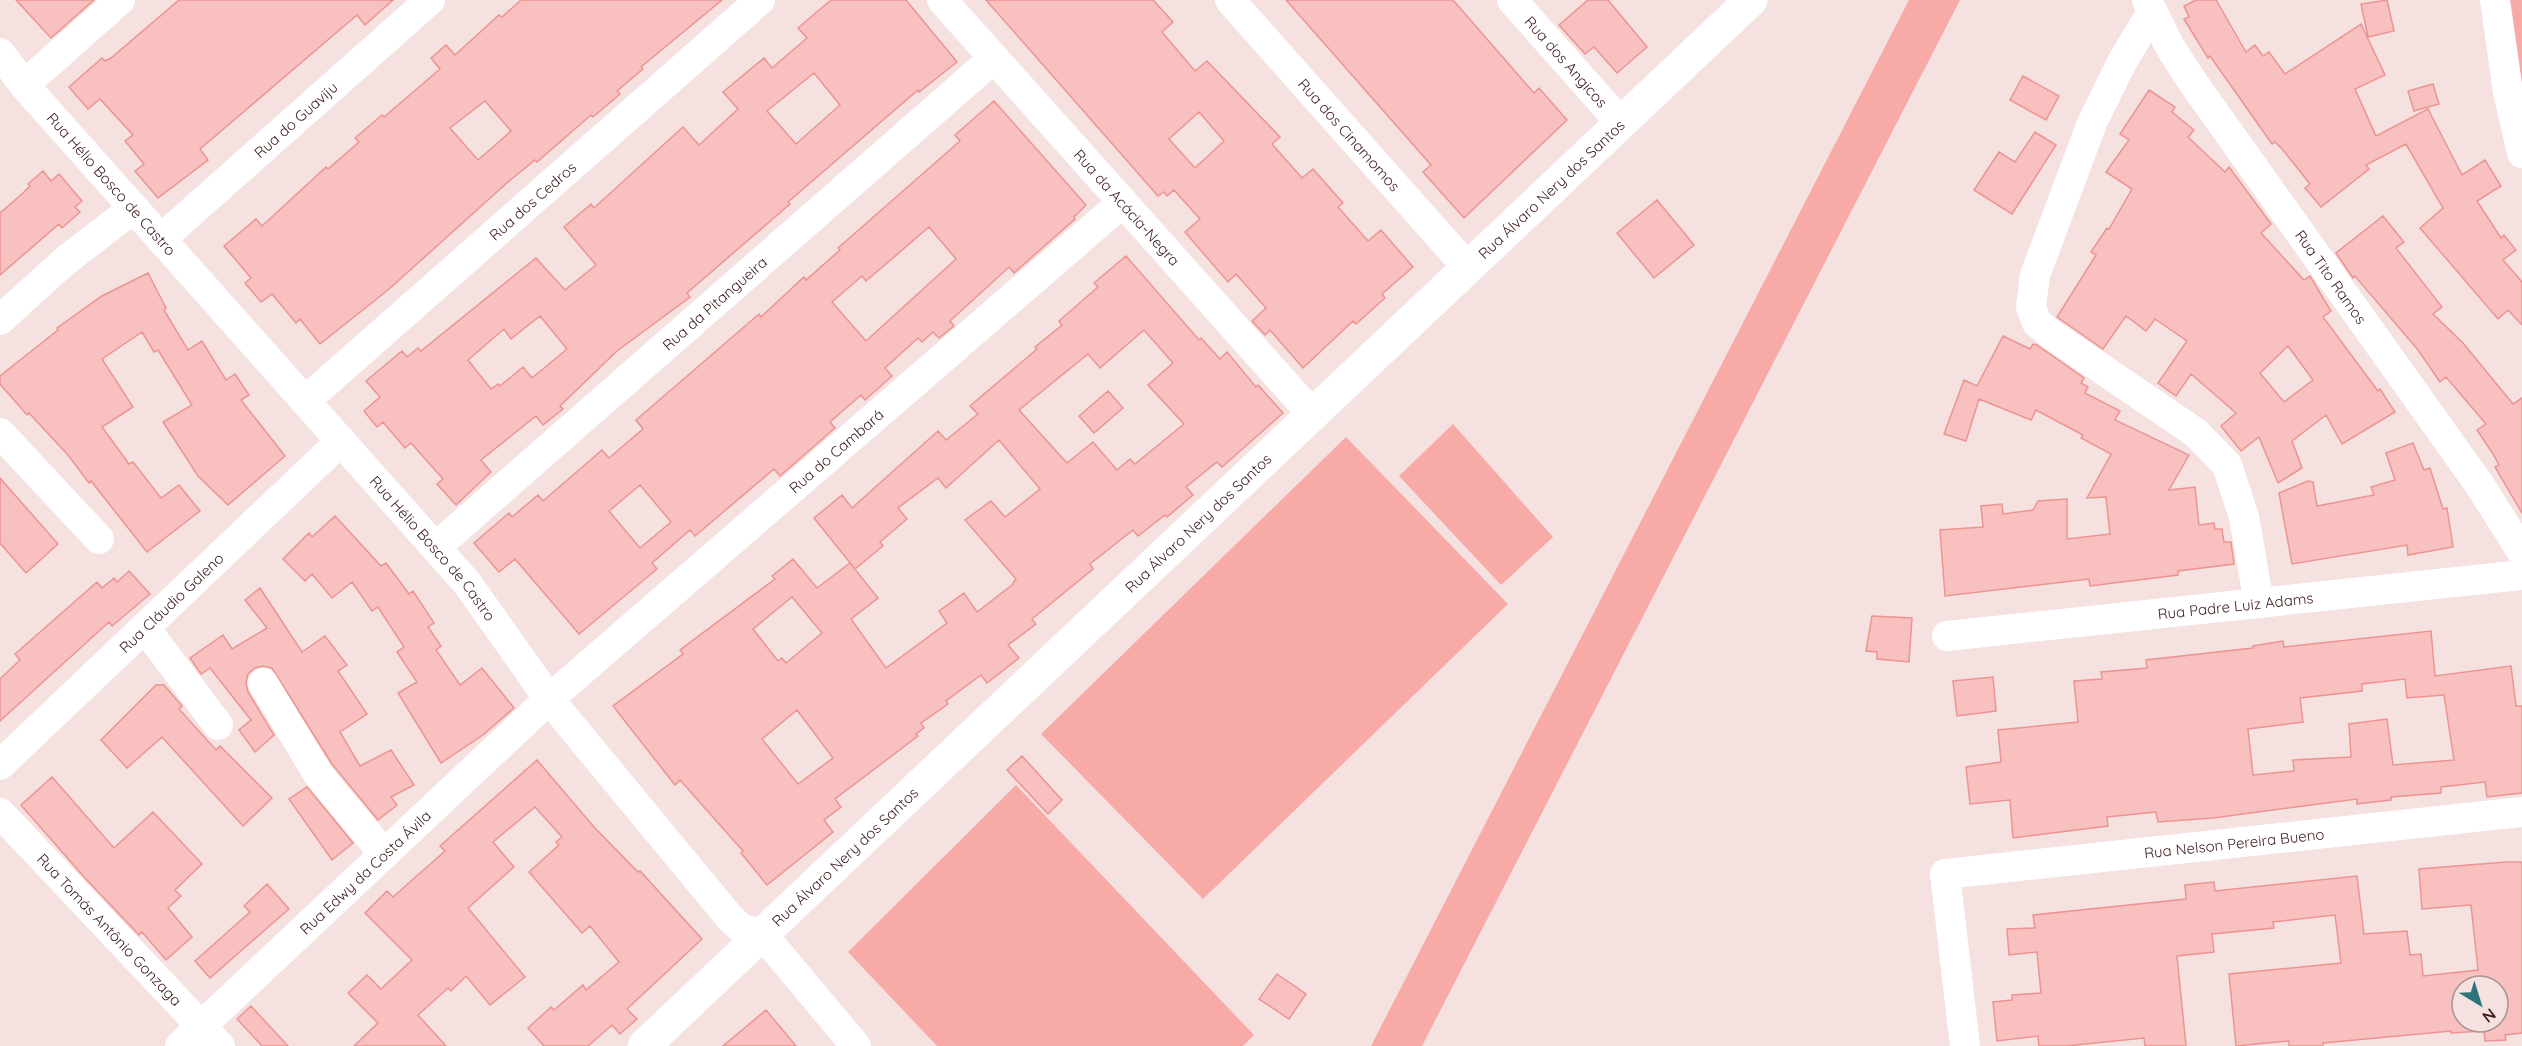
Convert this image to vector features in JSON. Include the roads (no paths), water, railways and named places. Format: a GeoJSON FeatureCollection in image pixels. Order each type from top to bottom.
{"type":"FeatureCollection","features":[{"type":"Feature","properties":{"kind":"main road","name":"Rua Álvaro Nery dos Santos"},"geometry":{"type":"LineString","coordinates":[[644,1046],[1751,0]]}},
{"type":"Feature","properties":{"kind":"street"},"geometry":{"type":"LineString","coordinates":[[24,85],[120,0]]}},
{"type":"Feature","properties":{"kind":"street","name":"Rua do Guaviju"},"geometry":{"type":"LineString","coordinates":[[161,239],[430,0]]}},
{"type":"Feature","properties":{"kind":"street","name":"Rua dos Cedros"},"geometry":{"type":"LineString","coordinates":[[305,401],[760,0]]}},
{"type":"Feature","properties":{"kind":"street","name":"Rua da Acácia-Negra"},"geometry":{"type":"LineString","coordinates":[[942,0],[1313,415]]}},
{"type":"Feature","properties":{"kind":"street","name":"Rua dos Cinamomos"},"geometry":{"type":"LineString","coordinates":[[1230,0],[1468,268]]}},
{"type":"Feature","properties":{"kind":"street","name":"Rua dos Angicos"},"geometry":{"type":"LineString","coordinates":[[1512,0],[1621,123]]}},
{"type":"Feature","properties":{"kind":"street"},"geometry":{"type":"LineString","coordinates":[[2495,0],[2508,92],[2522,153]]}},
{"type":"Feature","properties":{"kind":"street"},"geometry":{"type":"LineString","coordinates":[[2149,6],[2092,123],[2035,275],[2031,307],[2037,323],[2196,433],[2226,465],[2244,517],[2259,603]]}},
{"type":"Feature","properties":{"kind":"street","name":"Rua Tito Ramos"},"geometry":{"type":"LineString","coordinates":[[2149,6],[2194,84],[2478,484],[2522,552]]}},
{"type":"Feature","properties":{"kind":"street","name":"Rua Hélio Bosco de Castro"},"geometry":{"type":"LineString","coordinates":[[0,53],[24,85],[436,547],[492,616],[549,699],[730,918],[742,928],[762,934],[856,1046]]}},
{"type":"Feature","properties":{"kind":"street","name":"Rua da Pitangueira"},"geometry":{"type":"LineString","coordinates":[[436,547],[994,58]]}},
{"type":"Feature","properties":{"kind":"street","name":"Rua do Cambará"},"geometry":{"type":"LineString","coordinates":[[549,699],[1123,202]]}},
{"type":"Feature","properties":{"kind":"street"},"geometry":{"type":"LineString","coordinates":[[0,320],[65,261],[134,208]]}},
{"type":"Feature","properties":{"kind":"street"},"geometry":{"type":"LineString","coordinates":[[0,433],[99,539]]}},
{"type":"Feature","properties":{"kind":"street","name":"Rua Cláudio Galeno"},"geometry":{"type":"LineString","coordinates":[[0,765],[341,441]]}},
{"type":"Feature","properties":{"kind":"street","name":"Rua Padre Luiz Adams"},"geometry":{"type":"LineString","coordinates":[[1947,636],[2522,575]]}},
{"type":"Feature","properties":{"kind":"street"},"geometry":{"type":"LineString","coordinates":[[145,628],[218,725]]}},
{"type":"Feature","properties":{"kind":"street"},"geometry":{"type":"LineString","coordinates":[[263,683],[318,774],[384,854]]}},
{"type":"Feature","properties":{"kind":"street","name":"Rua Edwy da Costa Ávila"},"geometry":{"type":"LineString","coordinates":[[201,1039],[384,854],[549,699]]}},
{"type":"Feature","properties":{"kind":"street","name":"Rua Nelson Pereira Bueno"},"geometry":{"type":"LineString","coordinates":[[1965,1046],[1945,874],[2522,812]]}},
{"type":"Feature","properties":{"kind":"street","name":"Rua Tomás Antônio Gonzaga"},"geometry":{"type":"LineString","coordinates":[[0,813],[201,1039]]}}]}
